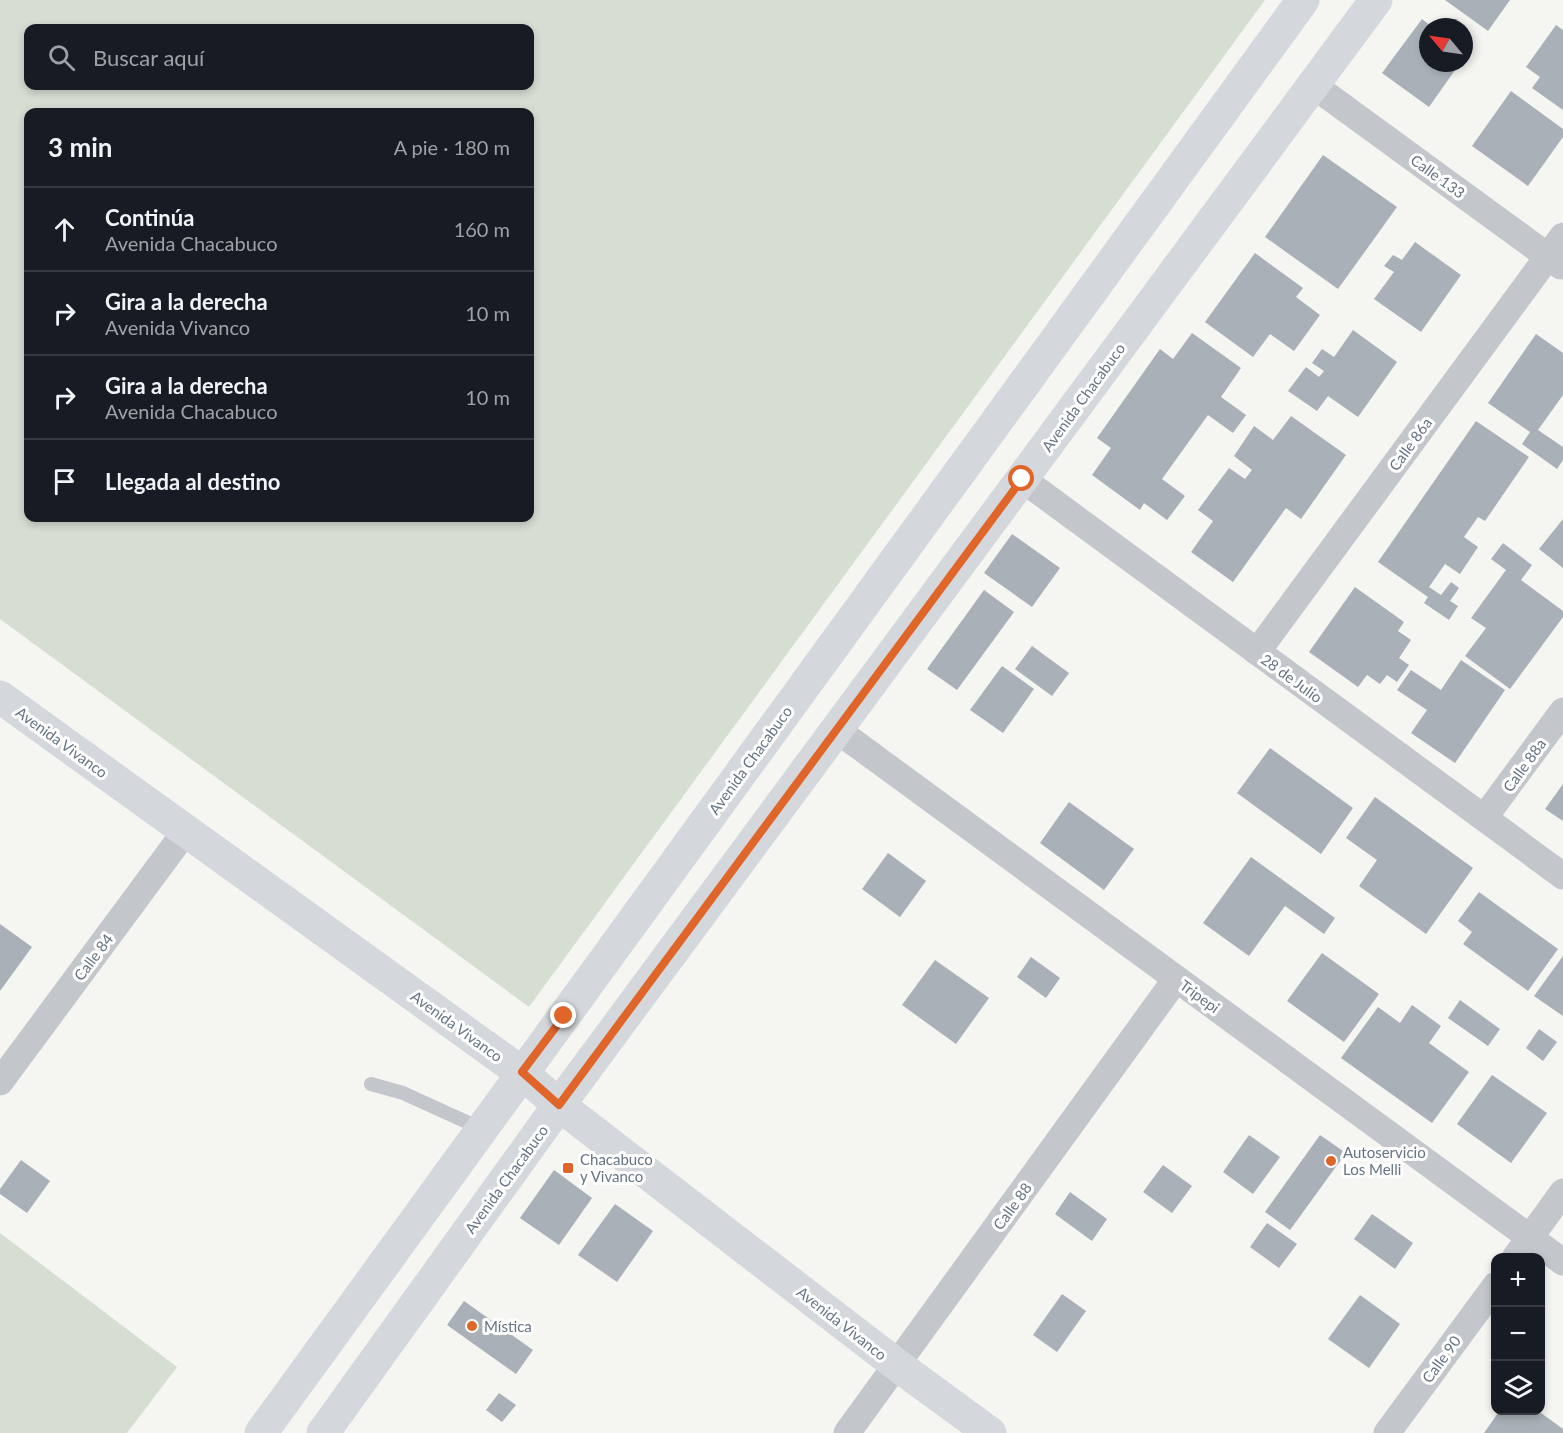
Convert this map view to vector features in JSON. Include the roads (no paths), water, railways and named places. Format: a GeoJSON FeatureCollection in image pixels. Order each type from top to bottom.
{"type":"FeatureCollection","features":[{"type":"Feature","properties":{"kind":"main road","name":"Avenida Chacabuco"},"geometry":{"type":"LineString","coordinates":[[261,1433],[1303,0]]}},
{"type":"Feature","properties":{"kind":"main road","name":"Avenida Chacabuco"},"geometry":{"type":"LineString","coordinates":[[323,1433],[559,1105],[1376,0]]}},
{"type":"Feature","properties":{"kind":"main road","name":"Avenida Vivanco"},"geometry":{"type":"LineString","coordinates":[[0,697],[522,1072],[559,1105],[897,1365],[990,1433]]}},
{"type":"Feature","properties":{"kind":"street","name":"Calle 133"},"geometry":{"type":"LineString","coordinates":[[1313,85],[1558,254]]}},
{"type":"Feature","properties":{"kind":"street","name":"Calle 86a"},"geometry":{"type":"LineString","coordinates":[[1257,652],[1558,254]]}},
{"type":"Feature","properties":{"kind":"street","name":"28 de Julio"},"geometry":{"type":"LineString","coordinates":[[1022,479],[1563,876]]}},
{"type":"Feature","properties":{"kind":"street","name":"Calle 88a"},"geometry":{"type":"LineString","coordinates":[[1484,818],[1563,711]]}},
{"type":"Feature","properties":{"kind":"street","name":"Tripepi"},"geometry":{"type":"LineString","coordinates":[[837,730],[1176,979],[1523,1248],[1563,1262]]}},
{"type":"Feature","properties":{"kind":"street","name":"Calle 84"},"geometry":{"type":"LineString","coordinates":[[0,1082],[185,832]]}},
{"type":"Feature","properties":{"kind":"street","name":"Calle 88"},"geometry":{"type":"LineString","coordinates":[[847,1433],[1176,979]]}},
{"type":"Feature","properties":{"kind":"street"},"geometry":{"type":"LineString","coordinates":[[1523,1248],[1563,1192]]}},
{"type":"Feature","properties":{"kind":"street","name":"Calle 90"},"geometry":{"type":"LineString","coordinates":[[1387,1433],[1491,1292]]}},
{"type":"Feature","properties":{"kind":"lane"},"geometry":{"type":"LineString","coordinates":[[371,1084],[404,1093],[482,1129]]}},
{"type":"Feature","properties":{"kind":"place","name":"Autoservicio Los Melli"},"geometry":{"type":"Point","coordinates":[1331,1161]}},
{"type":"Feature","properties":{"kind":"place","name":"Chacabuco y Vivanco"},"geometry":{"type":"Point","coordinates":[568,1168]}},
{"type":"Feature","properties":{"kind":"place","name":"Mística"},"geometry":{"type":"Point","coordinates":[472,1326]}}]}
